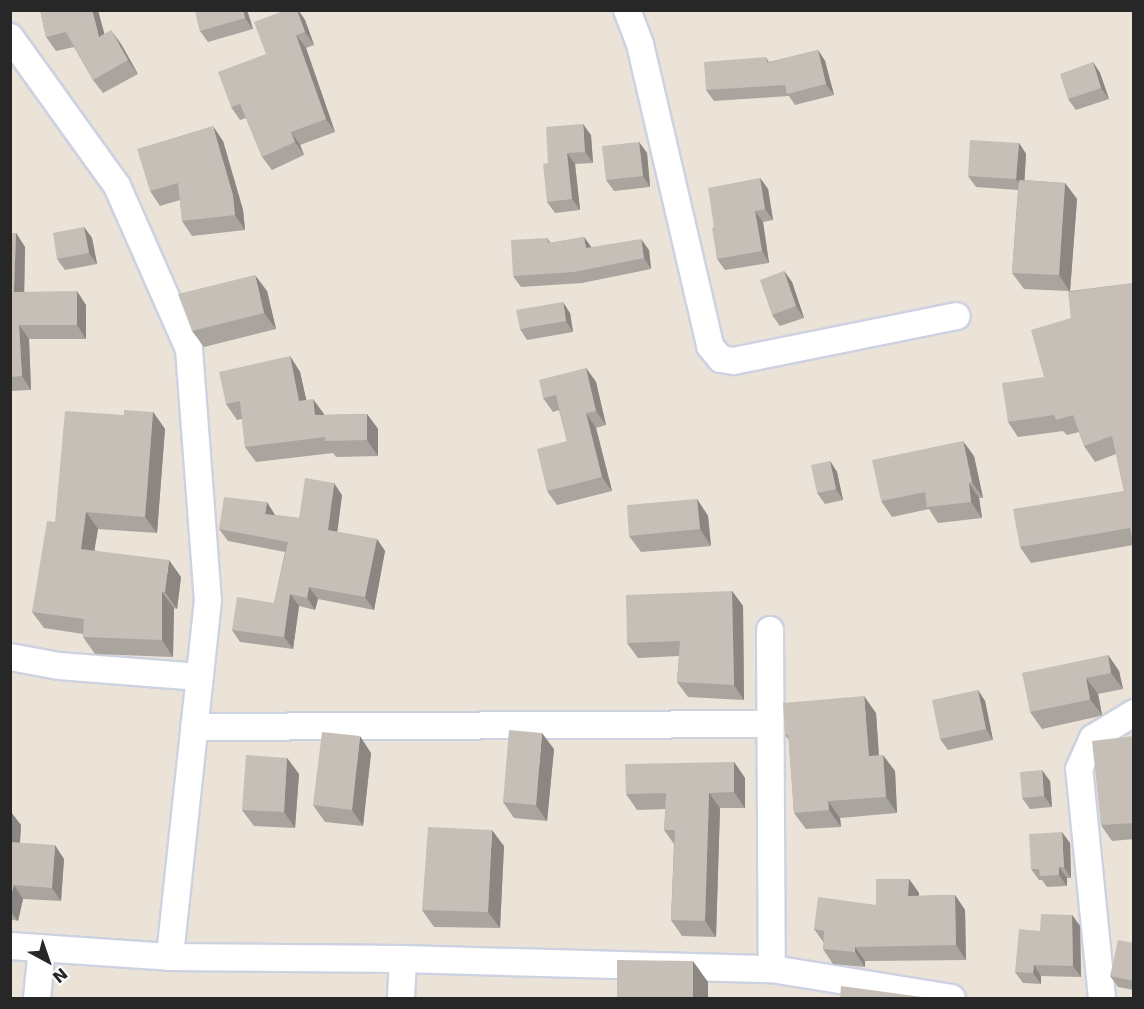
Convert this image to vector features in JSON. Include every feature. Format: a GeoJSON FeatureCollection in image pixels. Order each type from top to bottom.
{"type":"FeatureCollection","features":[{"type":"Feature","properties":{"kind":"street"},"geometry":{"type":"LineString","coordinates":[[627,10],[640,45],[710,346],[721,359],[734,361],[957,316]]}},
{"type":"Feature","properties":{"kind":"street"},"geometry":{"type":"LineString","coordinates":[[10,37],[117,186],[189,349],[208,600],[170,957]]}},
{"type":"Feature","properties":{"kind":"street"},"geometry":{"type":"LineString","coordinates":[[770,630],[772,969]]}},
{"type":"Feature","properties":{"kind":"street"},"geometry":{"type":"LineString","coordinates":[[10,657],[59,666],[200,676]]}},
{"type":"Feature","properties":{"kind":"street"},"geometry":{"type":"LineString","coordinates":[[1102,999],[1079,769],[1093,738],[1134,713]]}},
{"type":"Feature","properties":{"kind":"street"},"geometry":{"type":"LineString","coordinates":[[194,727],[769,724]]}},
{"type":"Feature","properties":{"kind":"street"},"geometry":{"type":"LineString","coordinates":[[10,946],[170,957],[403,959],[772,969],[952,999]]}},
{"type":"Feature","properties":{"kind":"street"},"geometry":{"type":"LineString","coordinates":[[38,999],[42,948]]}},
{"type":"Feature","properties":{"kind":"street"},"geometry":{"type":"LineString","coordinates":[[401,999],[403,959]]}},
{"type":"Feature","properties":{"kind":"building"},"geometry":{"type":"Polygon","coordinates":[[[40,10],[92,10],[99,37],[111,30],[128,60],[93,80],[66,32],[46,37],[40,10]]]}},
{"type":"Feature","properties":{"kind":"building"},"geometry":{"type":"Polygon","coordinates":[[[195,10],[243,10],[245,18],[200,31],[195,10]]]}},
{"type":"Feature","properties":{"kind":"building"},"geometry":{"type":"Polygon","coordinates":[[[286,10],[297,10],[305,32],[296,35],[326,119],[291,132],[295,142],[262,157],[240,104],[231,107],[218,72],[266,54],[254,22],[286,10]]]}},
{"type":"Feature","properties":{"kind":"building"},"geometry":{"type":"Polygon","coordinates":[[[818,50],[826,84],[787,94],[785,85],[706,90],[704,62],[766,57],[767,63],[818,50]]]}},
{"type":"Feature","properties":{"kind":"building"},"geometry":{"type":"Polygon","coordinates":[[[1093,62],[1101,88],[1068,99],[1060,74],[1093,62]]]}},
{"type":"Feature","properties":{"kind":"building"},"geometry":{"type":"Polygon","coordinates":[[[583,124],[585,152],[567,153],[572,199],[547,202],[543,164],[548,163],[546,127],[583,124]]]}},
{"type":"Feature","properties":{"kind":"building"},"geometry":{"type":"Polygon","coordinates":[[[213,126],[233,195],[235,215],[182,221],[178,183],[150,191],[137,149],[213,126]]]}},
{"type":"Feature","properties":{"kind":"building"},"geometry":{"type":"Polygon","coordinates":[[[970,140],[1019,143],[1016,179],[968,176],[970,140]]]}},
{"type":"Feature","properties":{"kind":"building"},"geometry":{"type":"Polygon","coordinates":[[[639,142],[643,176],[606,180],[602,146],[639,142]]]}},
{"type":"Feature","properties":{"kind":"building"},"geometry":{"type":"Polygon","coordinates":[[[760,178],[765,209],[755,211],[762,251],[717,259],[708,188],[760,178]]]}},
{"type":"Feature","properties":{"kind":"building"},"geometry":{"type":"Polygon","coordinates":[[[1019,180],[1065,183],[1059,275],[1012,273],[1019,180]]]}},
{"type":"Feature","properties":{"kind":"building"},"geometry":{"type":"Polygon","coordinates":[[[84,227],[89,253],[57,259],[53,233],[84,227]]]}},
{"type":"Feature","properties":{"kind":"building"},"geometry":{"type":"Polygon","coordinates":[[[10,233],[16,233],[14,292],[77,291],[77,325],[19,325],[22,376],[10,377],[10,233]]]}},
{"type":"Feature","properties":{"kind":"building"},"geometry":{"type":"Polygon","coordinates":[[[584,237],[586,248],[641,239],[644,258],[574,272],[513,276],[511,240],[547,238],[548,243],[584,237]]]}},
{"type":"Feature","properties":{"kind":"building"},"geometry":{"type":"Polygon","coordinates":[[[784,271],[796,306],[772,315],[760,280],[784,271]]]}},
{"type":"Feature","properties":{"kind":"building"},"geometry":{"type":"Polygon","coordinates":[[[255,275],[264,313],[192,331],[178,294],[255,275]]]}},
{"type":"Feature","properties":{"kind":"building"},"geometry":{"type":"Polygon","coordinates":[[[1134,283],[1134,549],[1130,528],[1020,547],[1013,509],[1124,491],[1112,436],[1084,446],[1073,415],[1056,420],[1054,415],[1008,422],[1002,383],[1044,377],[1031,330],[1071,318],[1068,292],[1134,283]]]}},
{"type":"Feature","properties":{"kind":"building"},"geometry":{"type":"Polygon","coordinates":[[[563,302],[566,321],[520,329],[516,310],[563,302]]]}},
{"type":"Feature","properties":{"kind":"building"},"geometry":{"type":"Polygon","coordinates":[[[290,356],[299,401],[313,399],[315,415],[367,414],[367,440],[325,441],[325,437],[245,447],[240,401],[226,404],[219,372],[290,356]]]}},
{"type":"Feature","properties":{"kind":"building"},"geometry":{"type":"Polygon","coordinates":[[[586,368],[596,411],[586,413],[602,477],[547,491],[537,449],[567,441],[556,395],[543,398],[539,380],[586,368]]]}},
{"type":"Feature","properties":{"kind":"building"},"geometry":{"type":"Polygon","coordinates":[[[124,410],[153,412],[145,517],[86,512],[81,549],[169,560],[165,592],[162,592],[162,640],[83,637],[84,619],[32,612],[47,521],[55,522],[65,411],[124,415],[124,410]]]}},
{"type":"Feature","properties":{"kind":"building"},"geometry":{"type":"Polygon","coordinates":[[[963,441],[972,482],[969,483],[971,502],[927,507],[925,492],[881,501],[872,460],[963,441]]]}},
{"type":"Feature","properties":{"kind":"building"},"geometry":{"type":"Polygon","coordinates":[[[830,461],[836,489],[817,493],[811,465],[830,461]]]}},
{"type":"Feature","properties":{"kind":"building"},"geometry":{"type":"Polygon","coordinates":[[[305,478],[334,483],[328,530],[377,539],[365,597],[309,587],[307,598],[290,594],[284,637],[232,630],[237,597],[274,603],[288,542],[219,529],[224,497],[267,502],[265,514],[299,518],[305,478]]]}},
{"type":"Feature","properties":{"kind":"building"},"geometry":{"type":"Polygon","coordinates":[[[697,499],[700,529],[629,536],[627,505],[697,499]]]}},
{"type":"Feature","properties":{"kind":"building"},"geometry":{"type":"Polygon","coordinates":[[[732,591],[734,685],[677,682],[680,641],[627,643],[626,595],[732,591]]]}},
{"type":"Feature","properties":{"kind":"building"},"geometry":{"type":"Polygon","coordinates":[[[1108,655],[1111,673],[1086,678],[1090,699],[1030,712],[1022,673],[1108,655]]]}},
{"type":"Feature","properties":{"kind":"building"},"geometry":{"type":"Polygon","coordinates":[[[978,690],[986,729],[940,739],[932,700],[978,690]]]}},
{"type":"Feature","properties":{"kind":"building"},"geometry":{"type":"Polygon","coordinates":[[[864,696],[869,756],[883,755],[886,797],[828,801],[829,810],[794,813],[783,703],[864,696]]]}},
{"type":"Feature","properties":{"kind":"building"},"geometry":{"type":"Polygon","coordinates":[[[509,730],[542,733],[536,805],[503,802],[509,730]]]}},
{"type":"Feature","properties":{"kind":"building"},"geometry":{"type":"Polygon","coordinates":[[[322,732],[360,736],[352,810],[313,805],[322,732]]]}},
{"type":"Feature","properties":{"kind":"building"},"geometry":{"type":"Polygon","coordinates":[[[1134,736],[1134,823],[1101,825],[1092,741],[1134,736]]]}},
{"type":"Feature","properties":{"kind":"building"},"geometry":{"type":"Polygon","coordinates":[[[246,755],[287,758],[284,812],[242,810],[246,755]]]}},
{"type":"Feature","properties":{"kind":"building"},"geometry":{"type":"Polygon","coordinates":[[[734,762],[734,792],[709,793],[705,921],[671,920],[675,830],[664,830],[666,793],[626,794],[625,764],[734,762]]]}},
{"type":"Feature","properties":{"kind":"building"},"geometry":{"type":"Polygon","coordinates":[[[1042,770],[1044,796],[1022,798],[1020,772],[1042,770]]]}},
{"type":"Feature","properties":{"kind":"building"},"geometry":{"type":"Polygon","coordinates":[[[428,827],[492,830],[488,912],[422,910],[428,827]]]}},
{"type":"Feature","properties":{"kind":"building"},"geometry":{"type":"Polygon","coordinates":[[[1062,832],[1064,867],[1059,867],[1059,875],[1040,876],[1039,869],[1031,869],[1029,834],[1062,832]]]}},
{"type":"Feature","properties":{"kind":"building"},"geometry":{"type":"Polygon","coordinates":[[[10,842],[55,845],[52,888],[14,885],[10,899],[10,842]]]}},
{"type":"Feature","properties":{"kind":"building"},"geometry":{"type":"Polygon","coordinates":[[[876,879],[909,879],[908,896],[955,895],[956,945],[855,947],[855,952],[823,949],[824,931],[814,929],[818,897],[876,905],[876,879]]]}},
{"type":"Feature","properties":{"kind":"building"},"geometry":{"type":"Polygon","coordinates":[[[1041,914],[1072,915],[1073,966],[1034,965],[1033,973],[1015,972],[1019,929],[1040,931],[1041,914]]]}},
{"type":"Feature","properties":{"kind":"building"},"geometry":{"type":"Polygon","coordinates":[[[1118,940],[1134,943],[1134,981],[1110,976],[1118,940]]]}},
{"type":"Feature","properties":{"kind":"building"},"geometry":{"type":"Polygon","coordinates":[[[617,960],[693,961],[693,999],[617,999],[617,960]]]}},
{"type":"Feature","properties":{"kind":"building"},"geometry":{"type":"Polygon","coordinates":[[[841,986],[922,997],[922,999],[840,999],[841,986]]]}}]}
